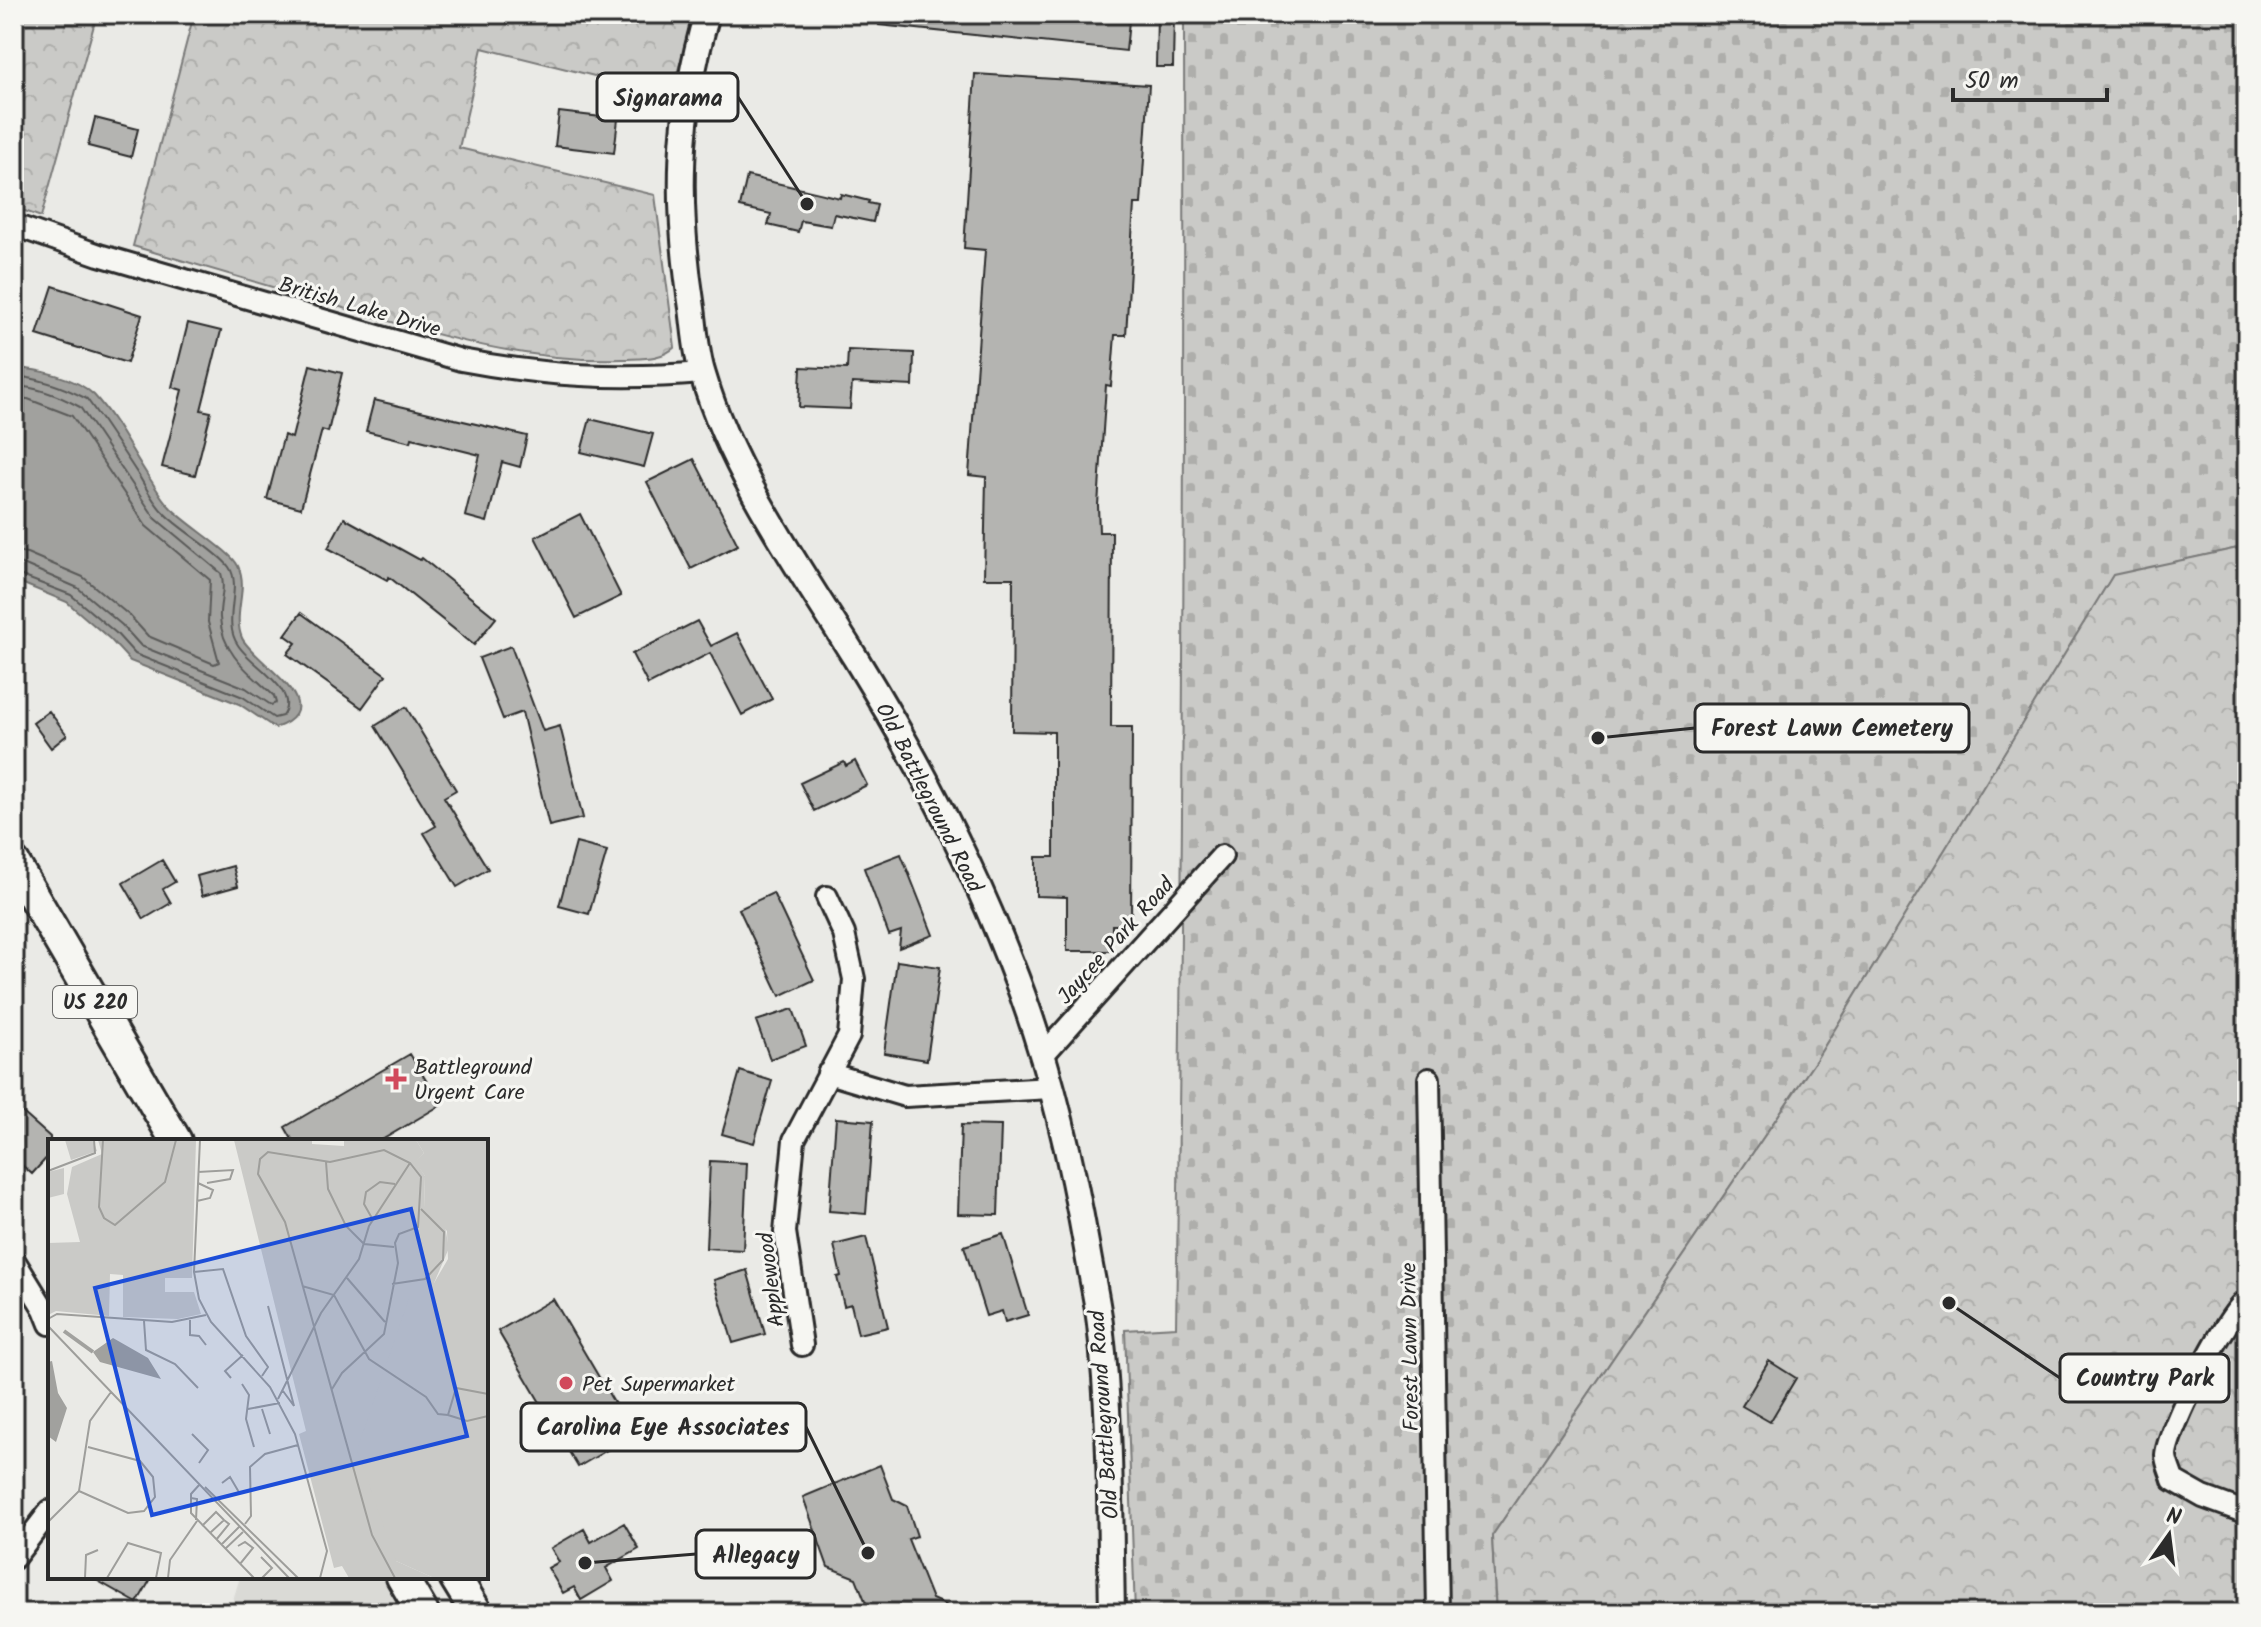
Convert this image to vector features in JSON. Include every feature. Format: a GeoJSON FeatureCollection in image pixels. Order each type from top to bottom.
{"type":"FeatureCollection","features":[{"type":"Feature","properties":{"kind":"main road","name":"US 220"},"geometry":{"type":"LineString","coordinates":[[14,863],[175,1139]]}},
{"type":"Feature","properties":{"kind":"main road"},"geometry":{"type":"LineString","coordinates":[[403,1579],[423,1613]]}},
{"type":"Feature","properties":{"kind":"main road"},"geometry":{"type":"LineString","coordinates":[[456,1579],[477,1613]]}},
{"type":"Feature","properties":{"kind":"street","name":"Old Battleground Road"},"geometry":{"type":"LineString","coordinates":[[707,14],[693,61],[681,144],[683,249],[702,373],[722,429],[769,519],[891,717],[951,828],[1010,961],[1043,1055],[1072,1164],[1100,1324],[1110,1476],[1112,1613]]}},
{"type":"Feature","properties":{"kind":"street","name":"British Lake Drive"},"geometry":{"type":"LineString","coordinates":[[14,225],[99,255],[461,360],[581,377],[640,378],[702,373]]}},
{"type":"Feature","properties":{"kind":"street","name":"Jaycee Park Road"},"geometry":{"type":"LineString","coordinates":[[1043,1055],[1222,856]]}},
{"type":"Feature","properties":{"kind":"street","name":"Applewood"},"geometry":{"type":"LineString","coordinates":[[802,1345],[785,1232],[794,1140],[849,1036],[854,979],[844,934],[827,897]]}},
{"type":"Feature","properties":{"kind":"street"},"geometry":{"type":"LineString","coordinates":[[828,1073],[905,1096],[1051,1088]]}},
{"type":"Feature","properties":{"kind":"street","name":"Forest Lawn Drive"},"geometry":{"type":"LineString","coordinates":[[1429,1079],[1438,1613]]}},
{"type":"Feature","properties":{"kind":"street"},"geometry":{"type":"LineString","coordinates":[[14,1260],[48,1320]]}},
{"type":"Feature","properties":{"kind":"street"},"geometry":{"type":"LineString","coordinates":[[2247,1300],[2238,1305],[2211,1348],[2173,1431],[2166,1456],[2173,1480],[2203,1497],[2247,1513]]}},
{"type":"Feature","properties":{"kind":"street"},"geometry":{"type":"LineString","coordinates":[[14,1558],[48,1514]]}},
{"type":"Feature","properties":{"kind":"shaded area"},"geometry":{"type":"Polygon","coordinates":[[[239,1579],[395,1579],[415,1613],[229,1613],[239,1579]]]}},
{"type":"Feature","properties":{"kind":"green space"},"geometry":{"type":"Polygon","coordinates":[[[14,14],[97,14],[41,217],[14,207],[14,14]]]}},
{"type":"Feature","properties":{"kind":"green space"},"geometry":{"type":"Polygon","coordinates":[[[194,14],[694,14],[671,95],[482,48],[459,148],[655,195],[675,347],[657,356],[623,359],[586,359],[514,351],[408,327],[133,246],[194,14]]]}},
{"type":"Feature","properties":{"kind":"green space"},"geometry":{"type":"Polygon","coordinates":[[[1184,14],[2247,14],[2247,546],[2113,576],[1816,1060],[1492,1536],[1496,1613],[1135,1613],[1125,1330],[1176,1327],[1183,670],[1184,14]]]}},
{"type":"Feature","properties":{"kind":"green space"},"geometry":{"type":"Polygon","coordinates":[[[2247,546],[2247,1613],[1496,1613],[1492,1536],[1816,1060],[2113,575],[2247,546]]]}},
{"type":"Feature","properties":{"kind":"water"},"geometry":{"type":"Polygon","coordinates":[[[14,368],[56,375],[77,383],[94,395],[166,503],[234,560],[242,584],[239,629],[242,638],[286,683],[297,708],[292,719],[275,728],[239,704],[130,661],[67,602],[14,580],[14,368]]]}},
{"type":"Feature","properties":{"kind":"building"},"geometry":{"type":"Polygon","coordinates":[[[880,14],[1062,14],[1129,21],[1126,51],[879,25],[880,14]]]}},
{"type":"Feature","properties":{"kind":"building"},"geometry":{"type":"Polygon","coordinates":[[[1157,14],[1174,14],[1173,67],[1156,67],[1157,14]]]}},
{"type":"Feature","properties":{"kind":"building"},"geometry":{"type":"Polygon","coordinates":[[[975,74],[1149,85],[1141,204],[1134,204],[1126,335],[1115,335],[1111,386],[1106,385],[1098,505],[1099,532],[1112,532],[1111,727],[1132,727],[1131,925],[1112,925],[1112,951],[1067,951],[1067,897],[1036,896],[1036,857],[1054,857],[1054,732],[1012,731],[1013,578],[984,578],[986,477],[969,475],[985,250],[964,248],[975,74]]]}},
{"type":"Feature","properties":{"kind":"building"},"geometry":{"type":"Polygon","coordinates":[[[559,112],[618,119],[614,153],[555,146],[559,112]]]}},
{"type":"Feature","properties":{"kind":"building"},"geometry":{"type":"Polygon","coordinates":[[[95,118],[138,129],[131,157],[88,146],[95,118]]]}},
{"type":"Feature","properties":{"kind":"building"},"geometry":{"type":"Polygon","coordinates":[[[747,176],[840,198],[841,194],[869,201],[877,205],[873,222],[834,214],[831,226],[801,221],[798,232],[768,225],[771,214],[740,207],[747,176]]]}},
{"type":"Feature","properties":{"kind":"building"},"geometry":{"type":"Polygon","coordinates":[[[53,286],[142,315],[127,363],[37,335],[53,286]]]}},
{"type":"Feature","properties":{"kind":"building"},"geometry":{"type":"Polygon","coordinates":[[[188,323],[221,331],[201,410],[211,412],[195,475],[162,467],[182,390],[172,387],[188,323]]]}},
{"type":"Feature","properties":{"kind":"building"},"geometry":{"type":"Polygon","coordinates":[[[848,350],[914,353],[913,386],[852,383],[850,409],[799,407],[801,367],[847,369],[848,350]]]}},
{"type":"Feature","properties":{"kind":"building"},"geometry":{"type":"Polygon","coordinates":[[[310,365],[342,373],[328,432],[322,430],[301,508],[267,499],[284,435],[292,438],[310,365]]]}},
{"type":"Feature","properties":{"kind":"building"},"geometry":{"type":"Polygon","coordinates":[[[374,400],[527,436],[520,467],[502,462],[487,522],[465,516],[480,455],[412,438],[411,442],[366,431],[374,400]]]}},
{"type":"Feature","properties":{"kind":"building"},"geometry":{"type":"Polygon","coordinates":[[[590,419],[653,434],[644,467],[581,452],[590,419]]]}},
{"type":"Feature","properties":{"kind":"building"},"geometry":{"type":"Polygon","coordinates":[[[694,459],[738,545],[691,569],[647,482],[694,459]]]}},
{"type":"Feature","properties":{"kind":"building"},"geometry":{"type":"Polygon","coordinates":[[[580,514],[621,596],[576,618],[535,537],[580,514]]]}},
{"type":"Feature","properties":{"kind":"building"},"geometry":{"type":"Polygon","coordinates":[[[344,518],[420,560],[422,558],[496,618],[474,645],[389,577],[387,580],[328,548],[344,518]]]}},
{"type":"Feature","properties":{"kind":"building"},"geometry":{"type":"Polygon","coordinates":[[[301,613],[386,675],[362,708],[287,654],[296,643],[285,635],[301,613]]]}},
{"type":"Feature","properties":{"kind":"building"},"geometry":{"type":"Polygon","coordinates":[[[697,621],[711,646],[737,633],[772,699],[742,715],[710,653],[648,685],[632,654],[697,621]]]}},
{"type":"Feature","properties":{"kind":"building"},"geometry":{"type":"Polygon","coordinates":[[[511,646],[543,731],[560,726],[583,818],[549,826],[522,712],[503,719],[479,658],[511,646]]]}},
{"type":"Feature","properties":{"kind":"building"},"geometry":{"type":"Polygon","coordinates":[[[406,707],[456,790],[444,797],[488,869],[457,887],[424,833],[436,826],[375,726],[406,707]]]}},
{"type":"Feature","properties":{"kind":"building"},"geometry":{"type":"Polygon","coordinates":[[[49,711],[67,735],[51,748],[33,723],[49,711]]]}},
{"type":"Feature","properties":{"kind":"building"},"geometry":{"type":"Polygon","coordinates":[[[855,761],[867,785],[814,811],[800,783],[844,762],[846,766],[855,761]]]}},
{"type":"Feature","properties":{"kind":"building"},"geometry":{"type":"Polygon","coordinates":[[[576,843],[607,851],[589,914],[559,906],[576,843]]]}},
{"type":"Feature","properties":{"kind":"building"},"geometry":{"type":"Polygon","coordinates":[[[901,854],[933,935],[899,948],[901,931],[889,935],[864,868],[901,854]]]}},
{"type":"Feature","properties":{"kind":"building"},"geometry":{"type":"Polygon","coordinates":[[[162,860],[175,882],[163,889],[171,903],[144,919],[123,883],[162,860]]]}},
{"type":"Feature","properties":{"kind":"building"},"geometry":{"type":"Polygon","coordinates":[[[233,866],[238,886],[202,896],[197,876],[233,866]]]}},
{"type":"Feature","properties":{"kind":"building"},"geometry":{"type":"Polygon","coordinates":[[[773,893],[814,980],[780,996],[739,909],[773,893]]]}},
{"type":"Feature","properties":{"kind":"building"},"geometry":{"type":"Polygon","coordinates":[[[897,961],[940,967],[927,1060],[884,1053],[897,961]]]}},
{"type":"Feature","properties":{"kind":"building"},"geometry":{"type":"Polygon","coordinates":[[[793,1009],[806,1046],[770,1059],[756,1021],[793,1009]]]}},
{"type":"Feature","properties":{"kind":"building","name":"Battleground Urgent Care"},"geometry":{"type":"Polygon","coordinates":[[[410,1054],[441,1105],[383,1139],[292,1139],[285,1127],[410,1054]]]}},
{"type":"Feature","properties":{"kind":"building"},"geometry":{"type":"Polygon","coordinates":[[[740,1071],[772,1081],[754,1143],[722,1134],[740,1071]]]}},
{"type":"Feature","properties":{"kind":"building"},"geometry":{"type":"Polygon","coordinates":[[[14,1105],[50,1139],[48,1156],[32,1174],[14,1158],[14,1105]]]}},
{"type":"Feature","properties":{"kind":"building"},"geometry":{"type":"Polygon","coordinates":[[[836,1118],[873,1121],[866,1214],[829,1211],[836,1118]]]}},
{"type":"Feature","properties":{"kind":"building"},"geometry":{"type":"Polygon","coordinates":[[[961,1125],[1001,1126],[998,1215],[958,1214],[961,1125]]]}},
{"type":"Feature","properties":{"kind":"building"},"geometry":{"type":"Polygon","coordinates":[[[710,1161],[747,1163],[743,1250],[706,1248],[710,1161]]]}},
{"type":"Feature","properties":{"kind":"building"},"geometry":{"type":"Polygon","coordinates":[[[1003,1234],[1028,1315],[1005,1322],[1002,1311],[986,1316],[964,1246],[1003,1234]]]}},
{"type":"Feature","properties":{"kind":"building"},"geometry":{"type":"Polygon","coordinates":[[[866,1237],[888,1327],[858,1334],[851,1304],[844,1306],[834,1245],[866,1237]]]}},
{"type":"Feature","properties":{"kind":"building"},"geometry":{"type":"Polygon","coordinates":[[[747,1270],[765,1334],[733,1343],[714,1280],[747,1270]]]}},
{"type":"Feature","properties":{"kind":"building","name":"Pet Supermarket"},"geometry":{"type":"Polygon","coordinates":[[[553,1299],[633,1435],[578,1467],[498,1331],[553,1299]]]}},
{"type":"Feature","properties":{"kind":"building"},"geometry":{"type":"Polygon","coordinates":[[[1769,1361],[1796,1378],[1770,1422],[1742,1406],[1769,1361]]]}},
{"type":"Feature","properties":{"kind":"building"},"geometry":{"type":"Polygon","coordinates":[[[880,1465],[893,1499],[907,1506],[917,1536],[908,1539],[932,1599],[963,1613],[870,1613],[856,1578],[828,1567],[803,1497],[880,1465]]]}},
{"type":"Feature","properties":{"kind":"building"},"geometry":{"type":"Polygon","coordinates":[[[624,1523],[639,1549],[606,1568],[613,1581],[581,1600],[574,1587],[563,1593],[548,1568],[559,1562],[551,1548],[584,1529],[591,1542],[624,1523]]]}},
{"type":"Feature","properties":{"kind":"building"},"geometry":{"type":"Polygon","coordinates":[[[95,1579],[151,1579],[137,1603],[95,1579]]]}},
{"type":"Feature","properties":{"kind":"place","name":"Signarama"},"geometry":{"type":"Point","coordinates":[807,204]}},
{"type":"Feature","properties":{"kind":"place","name":"Forest Lawn Cemetery"},"geometry":{"type":"Point","coordinates":[1598,738]}},
{"type":"Feature","properties":{"kind":"place","name":"Battleground Urgent Care"},"geometry":{"type":"Point","coordinates":[396,1079]}},
{"type":"Feature","properties":{"kind":"place","name":"Country Park"},"geometry":{"type":"Point","coordinates":[1949,1303]}},
{"type":"Feature","properties":{"kind":"place","name":"Pet Supermarket"},"geometry":{"type":"Point","coordinates":[566,1383]}},
{"type":"Feature","properties":{"kind":"place","name":"Carolina Eye Associates"},"geometry":{"type":"Point","coordinates":[868,1553]}},
{"type":"Feature","properties":{"kind":"place","name":"Allegacy"},"geometry":{"type":"Point","coordinates":[585,1563]}}]}
